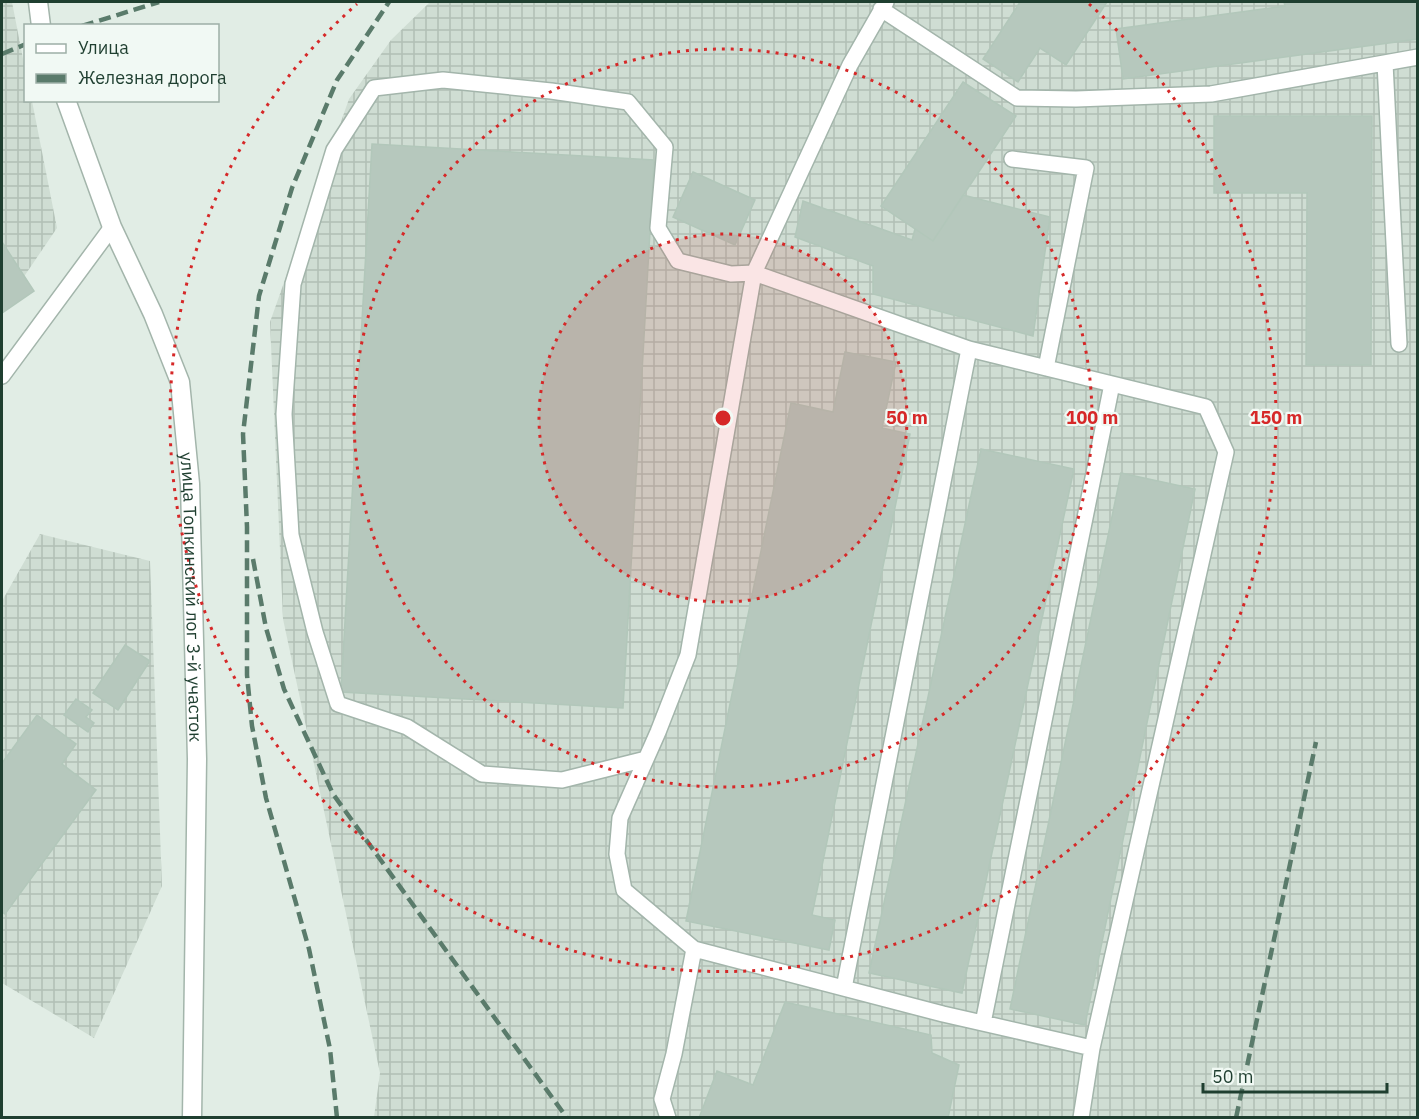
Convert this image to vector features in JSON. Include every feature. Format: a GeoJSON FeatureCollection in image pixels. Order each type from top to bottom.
{"type":"FeatureCollection","features":[{"type":"Feature","properties":{"kind":"street"},"geometry":{"type":"LineString","coordinates":[[38,2],[41,24]]}},
{"type":"Feature","properties":{"kind":"street","name":"улица Топкинский лог 3-й участок"},"geometry":{"type":"LineString","coordinates":[[67,102],[112,227],[153,314],[180,382],[190,484],[197,759],[192,1118]]}},
{"type":"Feature","properties":{"kind":"lane"},"geometry":{"type":"LineString","coordinates":[[1092,1048],[982,1023],[694,949],[624,890],[617,854],[620,818],[688,655],[754,273],[850,65],[884,5],[1017,98],[1076,99],[1211,94],[1418,57]]}},
{"type":"Feature","properties":{"kind":"lane"},"geometry":{"type":"LineString","coordinates":[[1385,63],[1399,344]]}},
{"type":"Feature","properties":{"kind":"lane"},"geometry":{"type":"LineString","coordinates":[[646,759],[562,780],[482,774],[407,727],[339,704],[315,632],[291,535],[285,414],[293,284],[334,150],[374,88],[443,80],[551,91],[628,102],[665,147],[658,228],[678,261],[731,274],[754,273],[969,349],[1206,407],[1226,452],[1092,1048],[1081,1118]]}},
{"type":"Feature","properties":{"kind":"lane"},"geometry":{"type":"LineString","coordinates":[[1012,159],[1086,168],[1046,368]]}},
{"type":"Feature","properties":{"kind":"lane"},"geometry":{"type":"LineString","coordinates":[[2,376],[112,227]]}},
{"type":"Feature","properties":{"kind":"lane"},"geometry":{"type":"LineString","coordinates":[[844,988],[969,349]]}},
{"type":"Feature","properties":{"kind":"lane"},"geometry":{"type":"LineString","coordinates":[[982,1023],[1112,384]]}},
{"type":"Feature","properties":{"kind":"lane"},"geometry":{"type":"LineString","coordinates":[[668,1118],[662,1099],[675,1054],[694,949]]}},
{"type":"Feature","properties":{"kind":"shaded area"},"geometry":{"type":"Polygon","coordinates":[[[2,2],[12,2],[24,64],[24,102],[32,102],[57,228],[2,309],[2,2]]]}},
{"type":"Feature","properties":{"kind":"shaded area"},"geometry":{"type":"Polygon","coordinates":[[[430,2],[1417,2],[1417,1117],[374,1117],[380,1073],[283,619],[270,322],[349,99],[391,40],[430,2]]]}},
{"type":"Feature","properties":{"kind":"shaded area"},"geometry":{"type":"Polygon","coordinates":[[[40,534],[150,561],[162,886],[94,1038],[2,983],[2,601],[40,534]]]}},
{"type":"Feature","properties":{"kind":"building"},"geometry":{"type":"Polygon","coordinates":[[[1020,2],[1107,2],[1066,65],[1040,48],[1018,82],[983,59],[1020,2]]]}},
{"type":"Feature","properties":{"kind":"building"},"geometry":{"type":"Polygon","coordinates":[[[1284,2],[1418,2],[1418,39],[1123,79],[1116,29],[1285,6],[1284,2]]]}},
{"type":"Feature","properties":{"kind":"building"},"geometry":{"type":"Polygon","coordinates":[[[963,82],[1016,116],[933,241],[881,206],[963,82]]]}},
{"type":"Feature","properties":{"kind":"building"},"geometry":{"type":"Polygon","coordinates":[[[1214,116],[1372,116],[1371,365],[1306,365],[1307,193],[1214,193],[1214,116]]]}},
{"type":"Feature","properties":{"kind":"building"},"geometry":{"type":"Polygon","coordinates":[[[372,144],[654,160],[623,708],[341,692],[372,144]]]}},
{"type":"Feature","properties":{"kind":"building"},"geometry":{"type":"Polygon","coordinates":[[[693,172],[755,200],[735,245],[673,217],[693,172]]]}},
{"type":"Feature","properties":{"kind":"building"},"geometry":{"type":"Polygon","coordinates":[[[963,195],[1050,217],[1033,336],[873,294],[873,266],[795,237],[803,201],[912,240],[915,229],[933,241],[963,195]]]}},
{"type":"Feature","properties":{"kind":"building"},"geometry":{"type":"Polygon","coordinates":[[[2,242],[34,291],[2,313],[2,242]]]}},
{"type":"Feature","properties":{"kind":"building"},"geometry":{"type":"Polygon","coordinates":[[[845,352],[896,362],[882,428],[910,434],[812,915],[835,920],[829,950],[686,921],[791,403],[833,412],[845,352]]]}},
{"type":"Feature","properties":{"kind":"building"},"geometry":{"type":"Polygon","coordinates":[[[981,449],[1074,469],[962,993],[869,973],[981,449]]]}},
{"type":"Feature","properties":{"kind":"building"},"geometry":{"type":"Polygon","coordinates":[[[1121,473],[1195,489],[1085,1025],[1010,1009],[1121,473]]]}},
{"type":"Feature","properties":{"kind":"building"},"geometry":{"type":"Polygon","coordinates":[[[125,645],[150,661],[118,710],[93,693],[125,645]]]}},
{"type":"Feature","properties":{"kind":"building"},"geometry":{"type":"Polygon","coordinates":[[[76,699],[92,710],[86,717],[94,723],[88,732],[64,715],[76,699]]]}},
{"type":"Feature","properties":{"kind":"building"},"geometry":{"type":"Polygon","coordinates":[[[37,715],[76,744],[62,764],[96,790],[5,914],[2,912],[2,763],[37,715]]]}},
{"type":"Feature","properties":{"kind":"building"},"geometry":{"type":"Polygon","coordinates":[[[785,1002],[931,1035],[932,1053],[959,1065],[948,1118],[699,1118],[717,1071],[753,1085],[785,1002]]]}},
{"type":"Feature","properties":{"kind":"railway"},"geometry":{"type":"LineString","coordinates":[[88,24],[159,2]]}},
{"type":"Feature","properties":{"kind":"railway"},"geometry":{"type":"LineString","coordinates":[[337,1118],[330,1049],[309,949],[266,798],[252,726],[247,675],[247,527],[243,434],[259,296],[292,188],[337,80],[389,2]]}},
{"type":"Feature","properties":{"kind":"railway"},"geometry":{"type":"LineString","coordinates":[[2,54],[24,45]]}},
{"type":"Feature","properties":{"kind":"railway"},"geometry":{"type":"LineString","coordinates":[[253,559],[266,628],[284,689],[333,794],[567,1118]]}},
{"type":"Feature","properties":{"kind":"railway"},"geometry":{"type":"LineString","coordinates":[[1236,1118],[1316,742]]}}]}
